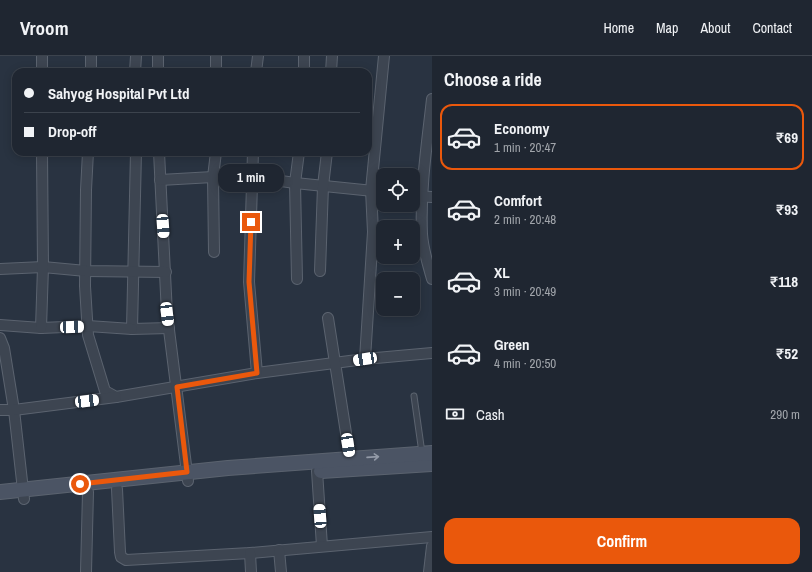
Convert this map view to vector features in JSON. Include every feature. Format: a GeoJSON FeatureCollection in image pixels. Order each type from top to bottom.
{"type":"FeatureCollection","features":[{"type":"Feature","properties":{"kind":"main road"},"geometry":{"type":"LineString","coordinates":[[0,501],[24,495],[187,476],[429,457]]}},
{"type":"Feature","properties":{"kind":"main road"},"geometry":{"type":"LineString","coordinates":[[0,492],[24,495],[88,492],[117,489],[187,476],[317,471],[351,464]]}},
{"type":"Feature","properties":{"kind":"street"},"geometry":{"type":"LineString","coordinates":[[42,56],[42,68]]}},
{"type":"Feature","properties":{"kind":"street"},"geometry":{"type":"LineString","coordinates":[[91,56],[91,68]]}},
{"type":"Feature","properties":{"kind":"street"},"geometry":{"type":"LineString","coordinates":[[135,68],[136,56]]}},
{"type":"Feature","properties":{"kind":"street"},"geometry":{"type":"LineString","coordinates":[[158,56],[158,68]]}},
{"type":"Feature","properties":{"kind":"street"},"geometry":{"type":"LineString","coordinates":[[216,56],[216,68]]}},
{"type":"Feature","properties":{"kind":"street"},"geometry":{"type":"LineString","coordinates":[[256,68],[258,56]]}},
{"type":"Feature","properties":{"kind":"street"},"geometry":{"type":"LineString","coordinates":[[304,56],[304,68]]}},
{"type":"Feature","properties":{"kind":"street"},"geometry":{"type":"LineString","coordinates":[[332,56],[332,68]]}},
{"type":"Feature","properties":{"kind":"street"},"geometry":{"type":"LineString","coordinates":[[365,359],[372,232],[371,190],[384,56]]}},
{"type":"Feature","properties":{"kind":"street"},"geometry":{"type":"LineString","coordinates":[[432,99],[422,197],[422,235],[425,254],[432,279]]}},
{"type":"Feature","properties":{"kind":"street"},"geometry":{"type":"LineString","coordinates":[[41,328],[43,267],[42,156]]}},
{"type":"Feature","properties":{"kind":"street"},"geometry":{"type":"LineString","coordinates":[[88,156],[85,286],[88,335],[105,391],[116,397]]}},
{"type":"Feature","properties":{"kind":"street"},"geometry":{"type":"LineString","coordinates":[[132,329],[136,156]]}},
{"type":"Feature","properties":{"kind":"street"},"geometry":{"type":"LineString","coordinates":[[159,156],[167,314],[187,476]]}},
{"type":"Feature","properties":{"kind":"street"},"geometry":{"type":"LineString","coordinates":[[214,252],[214,177],[216,156]]}},
{"type":"Feature","properties":{"kind":"street"},"geometry":{"type":"LineString","coordinates":[[253,156],[249,282],[257,373]]}},
{"type":"Feature","properties":{"kind":"street"},"geometry":{"type":"LineString","coordinates":[[296,279],[296,184],[299,156]]}},
{"type":"Feature","properties":{"kind":"street"},"geometry":{"type":"LineString","coordinates":[[320,271],[323,186],[327,156]]}},
{"type":"Feature","properties":{"kind":"street"},"geometry":{"type":"LineString","coordinates":[[160,180],[214,177],[253,177],[296,184],[376,191]]}},
{"type":"Feature","properties":{"kind":"street"},"geometry":{"type":"LineString","coordinates":[[0,269],[43,267],[86,271],[166,272]]}},
{"type":"Feature","properties":{"kind":"street"},"geometry":{"type":"LineString","coordinates":[[328,318],[351,464]]}},
{"type":"Feature","properties":{"kind":"street"},"geometry":{"type":"LineString","coordinates":[[0,325],[41,328],[88,326],[132,329],[169,328]]}},
{"type":"Feature","properties":{"kind":"street"},"geometry":{"type":"LineString","coordinates":[[1,345],[14,410],[24,495]]}},
{"type":"Feature","properties":{"kind":"street"},"geometry":{"type":"LineString","coordinates":[[0,410],[14,410],[116,397],[257,373],[365,359],[432,353]]}},
{"type":"Feature","properties":{"kind":"street"},"geometry":{"type":"LineString","coordinates":[[317,471],[322,546]]}},
{"type":"Feature","properties":{"kind":"street"},"geometry":{"type":"LineString","coordinates":[[117,489],[120,552],[121,557],[126,560],[250,553],[432,537]]}},
{"type":"Feature","properties":{"kind":"street"},"geometry":{"type":"LineString","coordinates":[[86,572],[88,492]]}},
{"type":"Feature","properties":{"kind":"street"},"geometry":{"type":"LineString","coordinates":[[429,572],[432,546]]}},
{"type":"Feature","properties":{"kind":"street"},"geometry":{"type":"LineString","coordinates":[[279,550],[281,572]]}},
{"type":"Feature","properties":{"kind":"street"},"geometry":{"type":"LineString","coordinates":[[250,553],[251,572]]}},
{"type":"Feature","properties":{"kind":"lane"},"geometry":{"type":"LineString","coordinates":[[414,396],[429,457]]}},
{"type":"Feature","properties":{"kind":"route"},"geometry":{"type":"LineString","coordinates":[[80,484],[187,472],[177,387],[257,373],[249,282],[251,222]]}}]}
